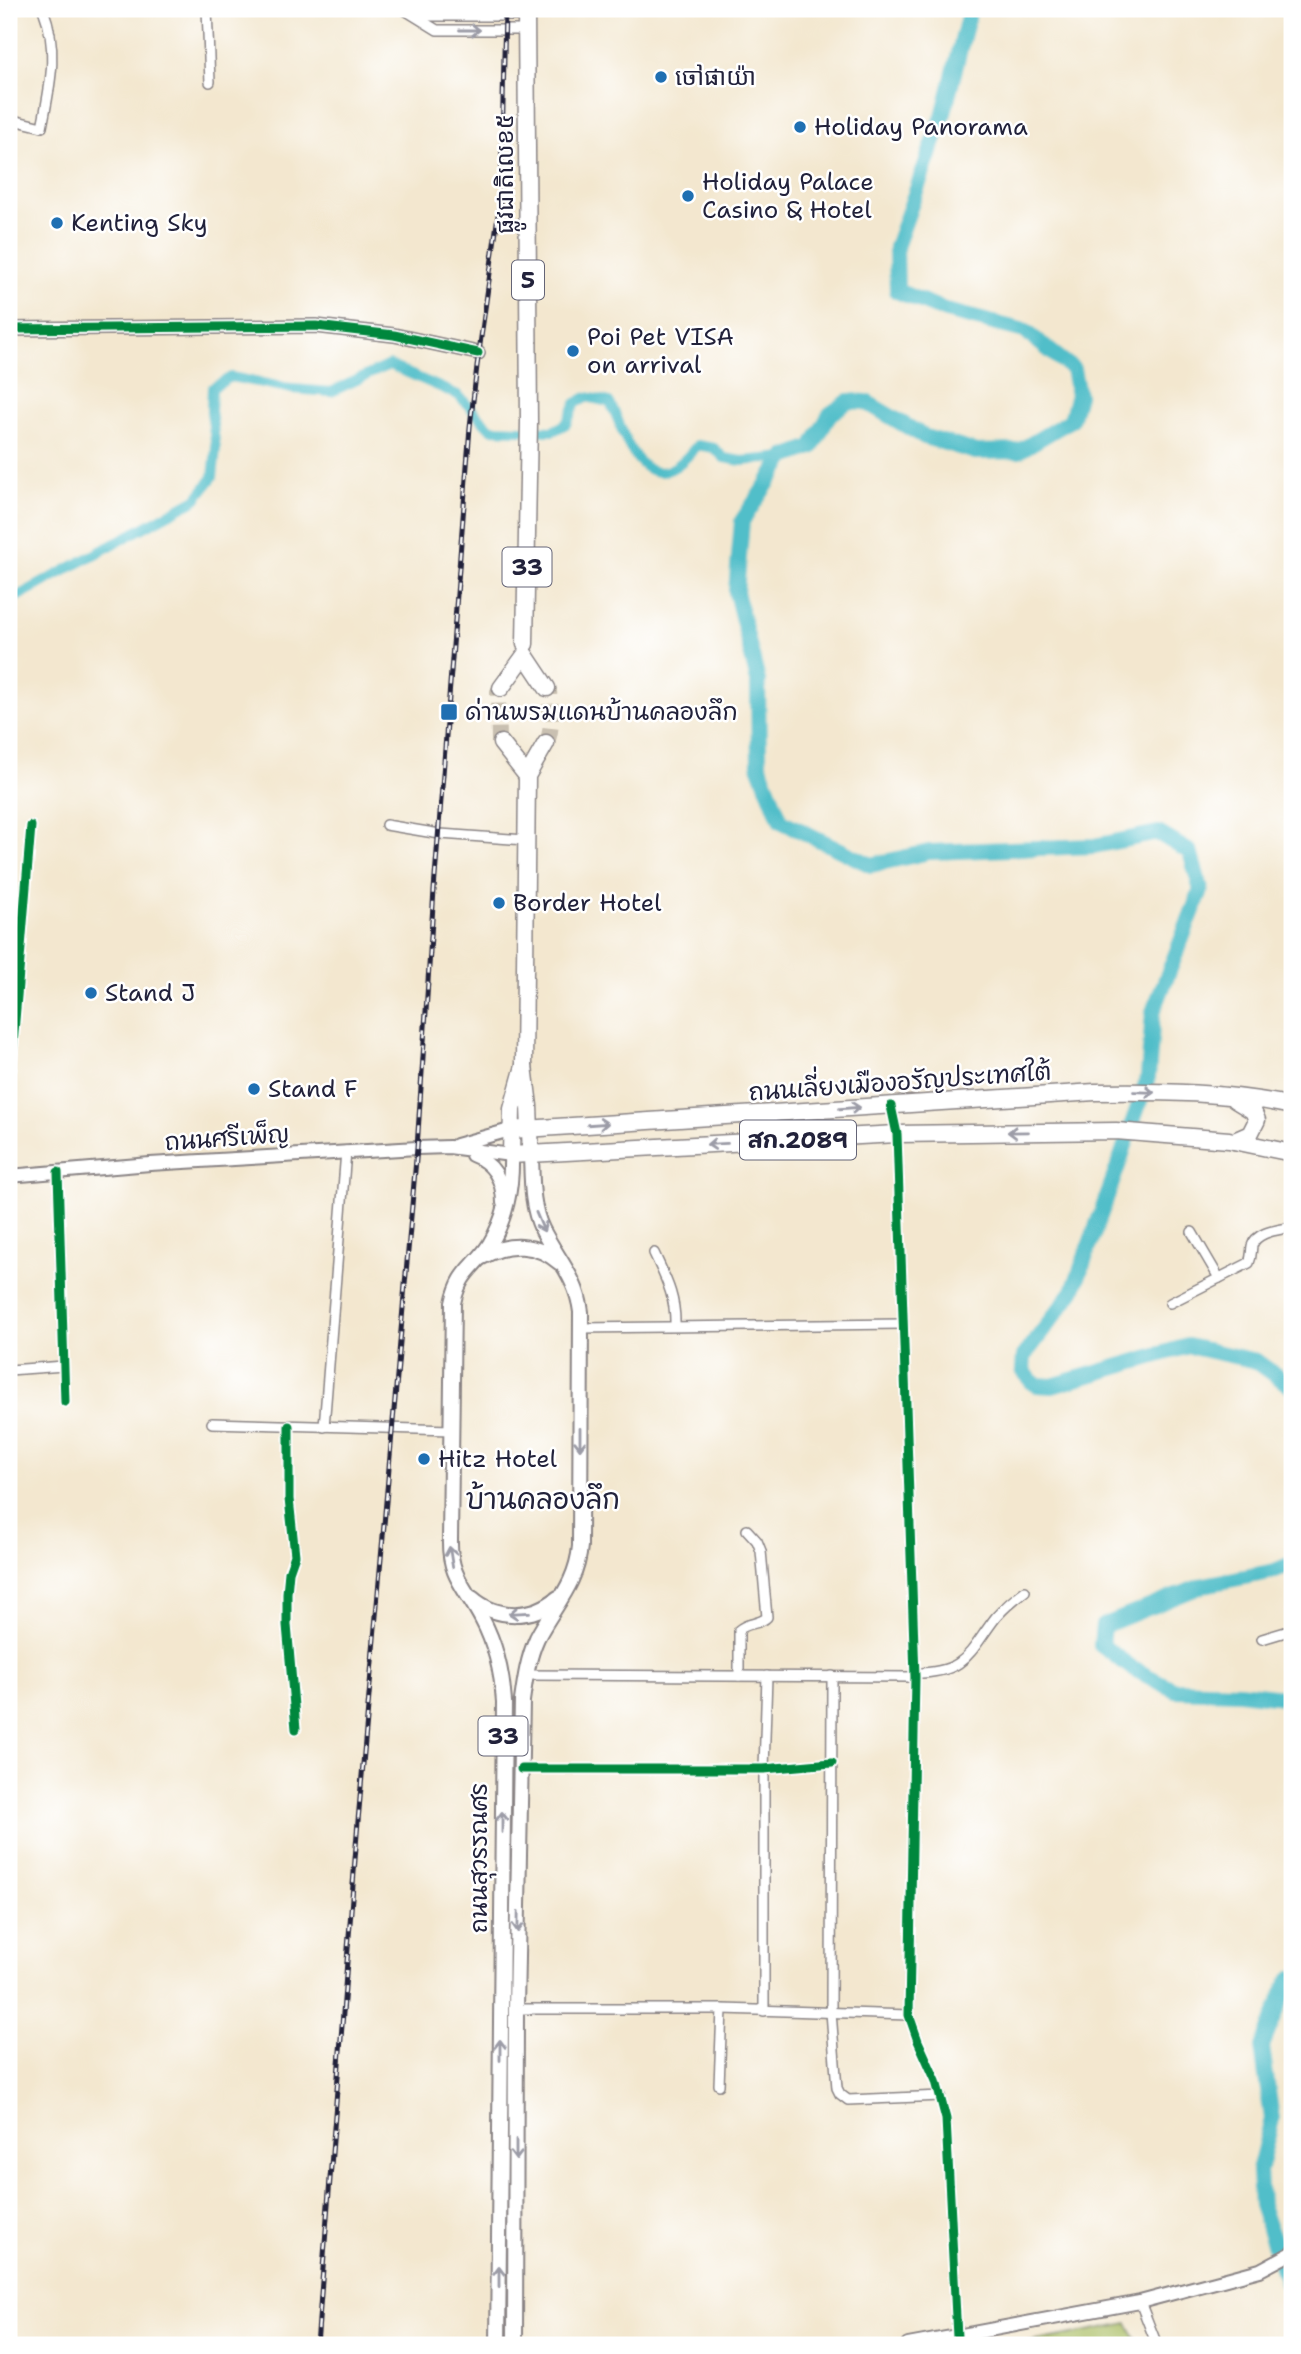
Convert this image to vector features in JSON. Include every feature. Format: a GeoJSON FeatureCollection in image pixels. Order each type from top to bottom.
{"type":"FeatureCollection","features":[{"type":"Feature","properties":{"kind":"highway","name":"ផ្លូវជាតិលេខ៥"},"geometry":{"type":"LineString","coordinates":[[526,18],[528,490]]}},
{"type":"Feature","properties":{"kind":"highway","name":"33"},"geometry":{"type":"LineString","coordinates":[[525,644],[528,490]]}},
{"type":"Feature","properties":{"kind":"highway"},"geometry":{"type":"LineString","coordinates":[[501,688],[525,655],[547,688]]}},
{"type":"Feature","properties":{"kind":"highway"},"geometry":{"type":"LineString","coordinates":[[501,743],[527,776]]}},
{"type":"Feature","properties":{"kind":"highway","name":"ถนนสุวรรณศร"},"geometry":{"type":"LineString","coordinates":[[531,1155],[524,1066],[527,776],[546,743]]}},
{"type":"Feature","properties":{"kind":"highway","name":"ถนนสุวรรณศร"},"geometry":{"type":"LineString","coordinates":[[511,1155],[512,1109],[524,1066]]}},
{"type":"Feature","properties":{"kind":"highway","name":"ถนนเลี่ยงเมืองอรัญประเทศใต้"},"geometry":{"type":"LineString","coordinates":[[510,1130],[1095,1092],[1193,1094],[1262,1099],[1292,1106]]}},
{"type":"Feature","properties":{"kind":"highway"},"geometry":{"type":"LineString","coordinates":[[1262,1099],[1292,1094]]}},
{"type":"Feature","properties":{"kind":"highway"},"geometry":{"type":"LineString","coordinates":[[1226,1097],[1245,1105],[1253,1111],[1257,1120],[1250,1134],[1234,1141]]}},
{"type":"Feature","properties":{"kind":"highway","name":"ถนนเลี่ยงเมืองอรัญประเทศใต้"},"geometry":{"type":"LineString","coordinates":[[511,1155],[897,1134],[1086,1131],[1181,1135],[1234,1141],[1289,1154]]}},
{"type":"Feature","properties":{"kind":"main road"},"geometry":{"type":"LineString","coordinates":[[10,329],[317,326],[394,335],[478,353]]}},
{"type":"Feature","properties":{"kind":"main road","name":"ถนนศรีเพ็ญ"},"geometry":{"type":"LineString","coordinates":[[449,1147],[510,1130]]}},
{"type":"Feature","properties":{"kind":"main road"},"geometry":{"type":"LineString","coordinates":[[449,1147],[486,1160],[497,1174],[503,1191],[503,1217]]}},
{"type":"Feature","properties":{"kind":"main road","name":"ถนนศรีเพ็ญ"},"geometry":{"type":"LineString","coordinates":[[9,1176],[346,1151],[449,1147],[511,1155]]}},
{"type":"Feature","properties":{"kind":"main road","name":"ถนนสุวรรณศร"},"geometry":{"type":"LineString","coordinates":[[498,2345],[504,1702],[493,1641],[456,1577],[449,1548],[453,1303],[461,1277],[489,1245],[503,1217],[510,1194],[511,1155]]}},
{"type":"Feature","properties":{"kind":"main road","name":"ถนนสุวรรณศร"},"geometry":{"type":"LineString","coordinates":[[515,2345],[516,2009],[522,1702],[530,1655],[569,1587],[579,1563],[580,1546],[579,1295],[573,1279],[542,1229],[534,1209],[531,1155]]}},
{"type":"Feature","properties":{"kind":"main road"},"geometry":{"type":"LineString","coordinates":[[477,1259],[494,1250],[517,1246],[538,1249],[565,1268]]}},
{"type":"Feature","properties":{"kind":"main road"},"geometry":{"type":"LineString","coordinates":[[467,1593],[495,1612],[516,1615],[547,1607],[569,1587]]}},
{"type":"Feature","properties":{"kind":"main road"},"geometry":{"type":"LineString","coordinates":[[908,2345],[1140,2302],[1260,2270],[1292,2253]]}},
{"type":"Feature","properties":{"kind":"street"},"geometry":{"type":"LineString","coordinates":[[9,119],[42,127],[54,69],[48,21],[43,9]]}},
{"type":"Feature","properties":{"kind":"street"},"geometry":{"type":"LineString","coordinates":[[207,9],[210,82]]}},
{"type":"Feature","properties":{"kind":"street"},"geometry":{"type":"LineString","coordinates":[[403,9],[437,30],[526,18]]}},
{"type":"Feature","properties":{"kind":"street"},"geometry":{"type":"LineString","coordinates":[[418,16],[526,18]]}},
{"type":"Feature","properties":{"kind":"street"},"geometry":{"type":"LineString","coordinates":[[9,351],[10,329]]}},
{"type":"Feature","properties":{"kind":"street"},"geometry":{"type":"LineString","coordinates":[[386,825],[440,834],[526,840]]}},
{"type":"Feature","properties":{"kind":"street"},"geometry":{"type":"LineString","coordinates":[[891,1105],[897,1134],[915,1675],[909,2015],[941,2096],[946,2119],[957,2337]]}},
{"type":"Feature","properties":{"kind":"street"},"geometry":{"type":"LineString","coordinates":[[324,1427],[346,1151]]}},
{"type":"Feature","properties":{"kind":"street"},"geometry":{"type":"LineString","coordinates":[[58,1172],[65,1402]]}},
{"type":"Feature","properties":{"kind":"street"},"geometry":{"type":"LineString","coordinates":[[1170,1303],[1249,1263],[1252,1247],[1262,1234],[1292,1227]]}},
{"type":"Feature","properties":{"kind":"street"},"geometry":{"type":"LineString","coordinates":[[1192,1232],[1219,1278]]}},
{"type":"Feature","properties":{"kind":"street"},"geometry":{"type":"LineString","coordinates":[[654,1253],[673,1296],[676,1308],[675,1325]]}},
{"type":"Feature","properties":{"kind":"street"},"geometry":{"type":"LineString","coordinates":[[581,1328],[904,1324]]}},
{"type":"Feature","properties":{"kind":"street"},"geometry":{"type":"LineString","coordinates":[[9,1370],[64,1366]]}},
{"type":"Feature","properties":{"kind":"street"},"geometry":{"type":"LineString","coordinates":[[212,1423],[451,1430]]}},
{"type":"Feature","properties":{"kind":"street"},"geometry":{"type":"LineString","coordinates":[[289,1426],[289,1499],[295,1555],[289,1572],[287,1604],[296,1729]]}},
{"type":"Feature","properties":{"kind":"street"},"geometry":{"type":"LineString","coordinates":[[739,1676],[739,1630],[764,1621],[767,1617],[761,1551],[757,1541],[747,1530]]}},
{"type":"Feature","properties":{"kind":"street"},"geometry":{"type":"LineString","coordinates":[[525,1675],[832,1676],[928,1673],[964,1660],[1007,1605],[1025,1591]]}},
{"type":"Feature","properties":{"kind":"street"},"geometry":{"type":"LineString","coordinates":[[1262,1639],[1292,1630]]}},
{"type":"Feature","properties":{"kind":"street"},"geometry":{"type":"LineString","coordinates":[[764,2011],[764,1769],[767,1676]]}},
{"type":"Feature","properties":{"kind":"street"},"geometry":{"type":"LineString","coordinates":[[832,1676],[831,2012],[836,2081],[840,2094],[848,2100],[941,2096]]}},
{"type":"Feature","properties":{"kind":"street"},"geometry":{"type":"LineString","coordinates":[[521,1769],[764,1769],[832,1763]]}},
{"type":"Feature","properties":{"kind":"street"},"geometry":{"type":"LineString","coordinates":[[516,2009],[722,2009],[909,2015]]}},
{"type":"Feature","properties":{"kind":"street"},"geometry":{"type":"LineString","coordinates":[[719,2085],[722,2009]]}},
{"type":"Feature","properties":{"kind":"street"},"geometry":{"type":"LineString","coordinates":[[1140,2302],[1157,2345]]}},
{"type":"Feature","properties":{"kind":"green space"},"geometry":{"type":"Polygon","coordinates":[[[1127,2323],[1139,2345],[1017,2345],[1127,2323]]]}},
{"type":"Feature","properties":{"kind":"waterway"},"geometry":{"type":"LineString","coordinates":[[970,9],[943,116],[896,247],[897,291],[946,311],[1025,331],[1073,369],[1078,395],[1071,420],[1019,451],[976,452],[925,437],[866,402],[849,401],[830,414],[812,447],[785,457],[742,521],[736,592],[758,681],[759,765],[781,821],[871,865],[929,852],[1094,846],[1158,833],[1190,852],[1201,890],[1153,1012],[1148,1077],[1073,1291],[1024,1356],[1023,1370],[1037,1385],[1052,1386],[1188,1346],[1256,1361],[1292,1387]]}},
{"type":"Feature","properties":{"kind":"waterway"},"geometry":{"type":"LineString","coordinates":[[9,601],[196,499],[213,477],[216,449],[211,411],[212,388],[231,377],[293,389],[331,392],[389,365],[458,395],[491,429],[553,431],[566,424],[576,403],[587,397],[609,402],[633,452],[641,463],[658,472],[677,466],[697,445],[714,448],[724,458],[742,461],[785,457]]}},
{"type":"Feature","properties":{"kind":"waterway"},"geometry":{"type":"LineString","coordinates":[[1292,1564],[1275,1571],[1204,1585],[1103,1626],[1101,1645],[1132,1668],[1175,1690],[1239,1692],[1292,1698]]}},
{"type":"Feature","properties":{"kind":"waterway"},"geometry":{"type":"LineString","coordinates":[[1292,1978],[1262,2047],[1272,2119],[1259,2171],[1261,2205],[1287,2282],[1292,2284]]}},
{"type":"Feature","properties":{"kind":"tunnel"},"geometry":{"type":"LineString","coordinates":[[501,688],[498,692],[501,743]]}},
{"type":"Feature","properties":{"kind":"tunnel"},"geometry":{"type":"LineString","coordinates":[[546,743],[551,718],[547,688]]}},
{"type":"Feature","properties":{"kind":"tunnel"},"geometry":{"type":"LineString","coordinates":[[11,1069],[31,826]]}},
{"type":"Feature","properties":{"kind":"railway"},"geometry":{"type":"LineString","coordinates":[[317,2345],[358,1821],[417,1148],[470,427],[501,194],[505,9]]}},
{"type":"Feature","properties":{"kind":"cycle path"},"geometry":{"type":"LineString","coordinates":[[9,329],[316,326],[394,335],[478,353]]}},
{"type":"Feature","properties":{"kind":"cycle path"},"geometry":{"type":"LineString","coordinates":[[11,1069],[31,826]]}},
{"type":"Feature","properties":{"kind":"cycle path"},"geometry":{"type":"LineString","coordinates":[[891,1106],[897,1134],[915,1677],[909,2015],[936,2081],[946,2119],[957,2337]]}},
{"type":"Feature","properties":{"kind":"cycle path"},"geometry":{"type":"LineString","coordinates":[[58,1172],[65,1402]]}},
{"type":"Feature","properties":{"kind":"cycle path"},"geometry":{"type":"LineString","coordinates":[[289,1426],[289,1499],[295,1555],[289,1572],[287,1625],[296,1729]]}},
{"type":"Feature","properties":{"kind":"cycle path"},"geometry":{"type":"LineString","coordinates":[[521,1769],[764,1769],[832,1763]]}},
{"type":"Feature","properties":{"kind":"place","name":"ចៅផាយ៉ា"},"geometry":{"type":"Point","coordinates":[661,77]}},
{"type":"Feature","properties":{"kind":"place","name":"Holiday Panorama"},"geometry":{"type":"Point","coordinates":[800,127]}},
{"type":"Feature","properties":{"kind":"place","name":"Holiday Palace Casino & Hotel"},"geometry":{"type":"Point","coordinates":[688,196]}},
{"type":"Feature","properties":{"kind":"place","name":"Kenting Sky"},"geometry":{"type":"Point","coordinates":[57,223]}},
{"type":"Feature","properties":{"kind":"place","name":"Poi Pet VISA on arrival"},"geometry":{"type":"Point","coordinates":[573,351]}},
{"type":"Feature","properties":{"kind":"place","name":"ด่านพรมแดนบ้านคลองลึก"},"geometry":{"type":"Point","coordinates":[449,712]}},
{"type":"Feature","properties":{"kind":"place","name":"Border Hotel"},"geometry":{"type":"Point","coordinates":[499,903]}},
{"type":"Feature","properties":{"kind":"place","name":"Stand J"},"geometry":{"type":"Point","coordinates":[91,993]}},
{"type":"Feature","properties":{"kind":"place","name":"Stand F"},"geometry":{"type":"Point","coordinates":[254,1089]}},
{"type":"Feature","properties":{"kind":"place","name":"Hitz Hotel"},"geometry":{"type":"Point","coordinates":[424,1459]}},
{"type":"Feature","properties":{"kind":"district","name":"บ้านคลองลึก"},"geometry":{"type":"Point","coordinates":[543,1499]}}]}
